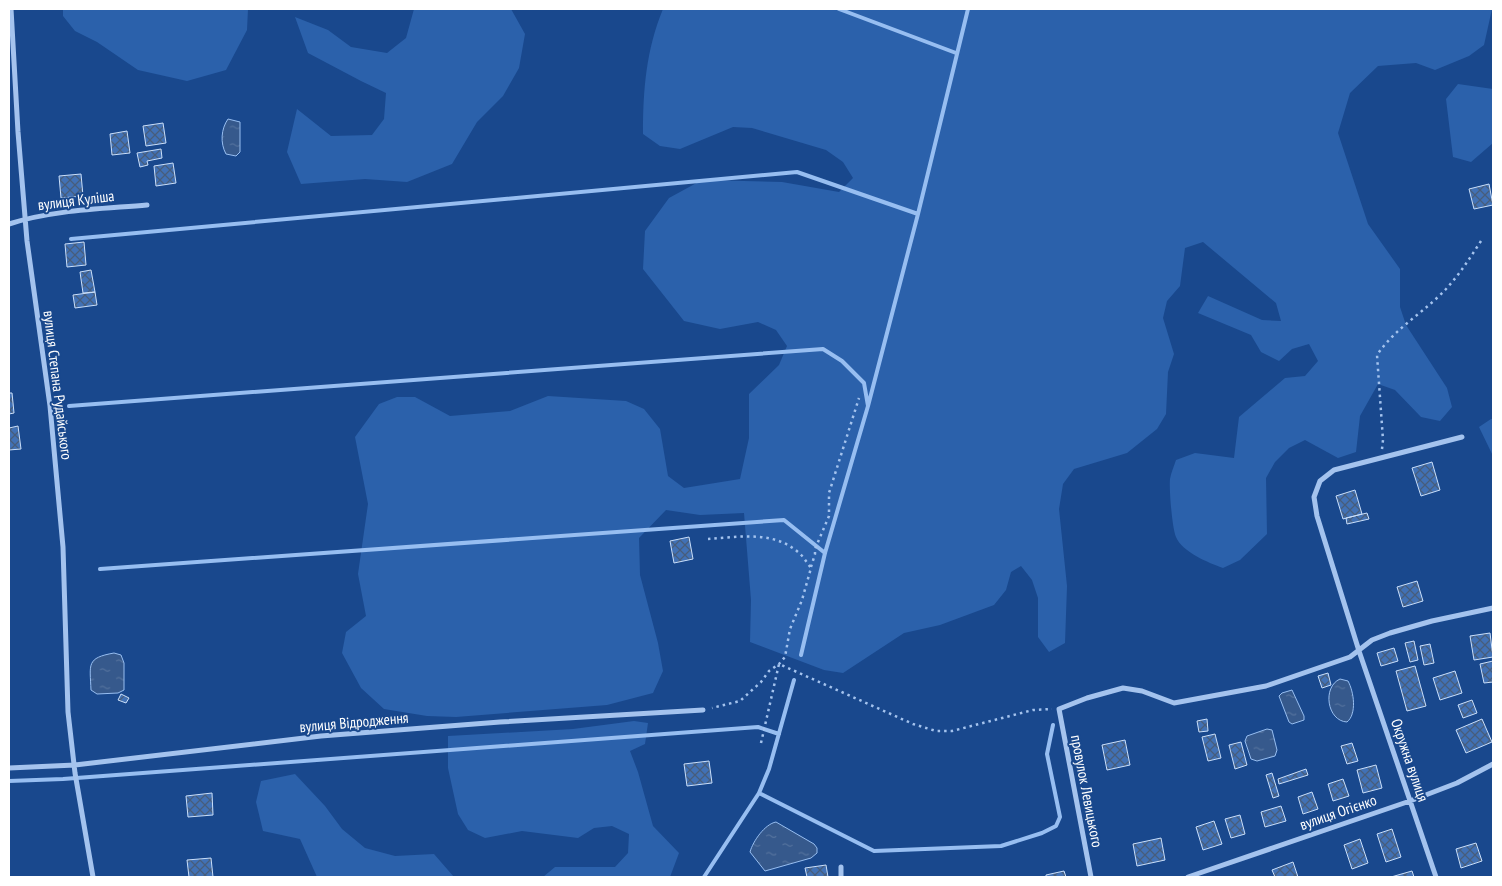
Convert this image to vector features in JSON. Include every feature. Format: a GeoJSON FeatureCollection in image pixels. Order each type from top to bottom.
{"type":"FeatureCollection","features":[{"type":"Feature","properties":{"kind":"street","name":"вулиця Степана Рудайського"},"geometry":{"type":"LineString","coordinates":[[11,9],[18,132],[26,219],[37,318],[50,406],[62,538],[68,712],[75,765],[74,773],[92,877]]}},
{"type":"Feature","properties":{"kind":"street","name":"вулиця Куліша"},"geometry":{"type":"LineString","coordinates":[[9,224],[26,219],[60,214],[146,205]]}},
{"type":"Feature","properties":{"kind":"street","name":"Окружна вулиця"},"geometry":{"type":"LineString","coordinates":[[1436,877],[1360,651],[1317,516],[1314,496],[1320,481],[1334,470],[1462,437]]}},
{"type":"Feature","properties":{"kind":"street"},"geometry":{"type":"LineString","coordinates":[[1059,709],[1123,688],[1142,691],[1174,703],[1266,686],[1350,657],[1372,640],[1390,633],[1432,621],[1493,608]]}},
{"type":"Feature","properties":{"kind":"street","name":"провулок Левицького"},"geometry":{"type":"LineString","coordinates":[[1059,709],[1092,877]]}},
{"type":"Feature","properties":{"kind":"street","name":"вулиця Відродження"},"geometry":{"type":"LineString","coordinates":[[9,768],[75,765],[321,736],[500,722],[703,710]]}},
{"type":"Feature","properties":{"kind":"street","name":"вулиця Огієнко"},"geometry":{"type":"LineString","coordinates":[[1188,877],[1410,801],[1457,783],[1493,764]]}},
{"type":"Feature","properties":{"kind":"street"},"geometry":{"type":"LineString","coordinates":[[841,867],[841,877]]}},
{"type":"Feature","properties":{"kind":"path"},"geometry":{"type":"LineString","coordinates":[[1380,458],[1383,440],[1377,355],[1384,344],[1408,320],[1437,298],[1456,278],[1481,241]]}},
{"type":"Feature","properties":{"kind":"path"},"geometry":{"type":"LineString","coordinates":[[703,710],[740,701],[785,657],[790,629],[802,600],[815,549],[829,516],[829,493],[859,398]]}},
{"type":"Feature","properties":{"kind":"path"},"geometry":{"type":"LineString","coordinates":[[708,539],[753,536],[781,540],[799,553],[811,568]]}},
{"type":"Feature","properties":{"kind":"path"},"geometry":{"type":"LineString","coordinates":[[779,664],[913,724],[936,731],[952,731],[1033,710],[1059,709]]}},
{"type":"Feature","properties":{"kind":"path"},"geometry":{"type":"LineString","coordinates":[[761,742],[779,664]]}},
{"type":"Feature","properties":{"kind":"shaded area"},"geometry":{"type":"Polygon","coordinates":[[[63,9],[248,9],[247,30],[226,70],[187,81],[138,70],[97,42],[75,31],[63,16],[63,9]]]}},
{"type":"Feature","properties":{"kind":"shaded area"},"geometry":{"type":"Polygon","coordinates":[[[414,9],[511,9],[525,34],[519,68],[503,96],[477,122],[452,164],[407,182],[365,179],[301,184],[287,152],[297,109],[331,136],[372,135],[384,119],[386,93],[308,53],[295,17],[328,30],[351,47],[387,53],[406,38],[414,9]]]}},
{"type":"Feature","properties":{"kind":"shaded area"},"geometry":{"type":"Polygon","coordinates":[[[663,9],[1492,9],[1484,45],[1469,56],[1435,70],[1416,63],[1378,66],[1350,93],[1338,133],[1368,224],[1400,269],[1400,307],[1406,325],[1447,388],[1452,407],[1440,421],[1421,417],[1395,390],[1378,384],[1360,416],[1356,452],[1338,458],[1305,440],[1289,448],[1275,462],[1266,478],[1267,534],[1240,560],[1223,568],[1190,552],[1179,542],[1173,525],[1170,479],[1176,460],[1195,453],[1234,458],[1239,417],[1285,378],[1305,376],[1318,361],[1309,344],[1292,349],[1279,361],[1261,352],[1251,335],[1198,313],[1208,296],[1262,320],[1281,321],[1276,303],[1203,242],[1185,248],[1180,286],[1167,301],[1163,318],[1174,354],[1168,372],[1166,414],[1157,429],[1127,453],[1074,469],[1063,484],[1059,509],[1067,586],[1065,643],[1049,652],[1038,637],[1038,598],[1032,580],[1021,566],[1011,572],[1006,590],[994,605],[940,625],[904,633],[843,673],[824,670],[750,642],[751,600],[744,513],[700,515],[666,510],[639,538],[640,575],[658,643],[663,671],[653,693],[607,705],[456,717],[427,716],[384,709],[361,688],[342,653],[346,632],[366,616],[358,574],[368,504],[355,437],[379,404],[397,397],[415,397],[450,416],[510,411],[548,396],[626,401],[644,409],[660,429],[668,476],[684,488],[740,479],[749,438],[749,394],[779,365],[787,346],[776,330],[758,322],[720,329],[684,321],[643,269],[645,231],[669,198],[702,180],[782,182],[839,192],[853,178],[843,162],[826,150],[752,128],[733,127],[680,149],[660,146],[643,134],[649,55],[663,9]]]}},
{"type":"Feature","properties":{"kind":"shaded area"},"geometry":{"type":"Polygon","coordinates":[[[1458,84],[1493,89],[1493,143],[1471,162],[1453,157],[1446,99],[1458,84]]]}},
{"type":"Feature","properties":{"kind":"shaded area"},"geometry":{"type":"Polygon","coordinates":[[[1493,419],[1493,456],[1479,427],[1493,419]]]}},
{"type":"Feature","properties":{"kind":"shaded area"},"geometry":{"type":"Polygon","coordinates":[[[634,721],[648,723],[645,744],[630,751],[653,826],[679,853],[670,877],[543,877],[555,867],[615,867],[628,853],[629,834],[612,826],[594,828],[578,838],[522,831],[485,838],[468,830],[458,814],[448,768],[448,736],[573,729],[634,721]]]}},
{"type":"Feature","properties":{"kind":"shaded area"},"geometry":{"type":"Polygon","coordinates":[[[295,774],[325,806],[342,829],[365,848],[395,856],[434,854],[454,877],[317,877],[300,839],[263,831],[256,802],[261,781],[295,774]]]}},
{"type":"Feature","properties":{"kind":"water"},"geometry":{"type":"Polygon","coordinates":[[[228,119],[240,122],[240,152],[236,156],[226,154],[222,141],[228,119]]]}},
{"type":"Feature","properties":{"kind":"water"},"geometry":{"type":"Polygon","coordinates":[[[114,653],[121,655],[124,663],[124,690],[118,693],[97,694],[91,690],[90,668],[98,657],[114,653]]]}},
{"type":"Feature","properties":{"kind":"water"},"geometry":{"type":"Polygon","coordinates":[[[1340,679],[1348,681],[1353,697],[1352,714],[1347,722],[1335,716],[1329,703],[1331,689],[1334,683],[1340,679]]]}},
{"type":"Feature","properties":{"kind":"water"},"geometry":{"type":"Polygon","coordinates":[[[1292,690],[1304,720],[1292,724],[1289,722],[1279,696],[1292,690]]]}},
{"type":"Feature","properties":{"kind":"water"},"geometry":{"type":"Polygon","coordinates":[[[1267,729],[1272,730],[1277,750],[1275,756],[1257,761],[1251,759],[1245,741],[1247,736],[1267,729]]]}},
{"type":"Feature","properties":{"kind":"water"},"geometry":{"type":"Polygon","coordinates":[[[776,822],[814,844],[817,848],[817,853],[811,858],[765,871],[750,852],[760,834],[772,823],[776,822]]]}},
{"type":"Feature","properties":{"kind":"building"},"geometry":{"type":"Polygon","coordinates":[[[163,123],[166,143],[146,146],[143,126],[163,123]]]}},
{"type":"Feature","properties":{"kind":"building"},"geometry":{"type":"Polygon","coordinates":[[[127,131],[130,153],[112,155],[110,134],[127,131]]]}},
{"type":"Feature","properties":{"kind":"building"},"geometry":{"type":"Polygon","coordinates":[[[161,149],[162,158],[147,161],[148,165],[140,167],[137,153],[161,149]]]}},
{"type":"Feature","properties":{"kind":"building"},"geometry":{"type":"Polygon","coordinates":[[[173,163],[176,183],[156,186],[154,166],[173,163]]]}},
{"type":"Feature","properties":{"kind":"building"},"geometry":{"type":"Polygon","coordinates":[[[81,174],[83,196],[61,198],[59,176],[81,174]]]}},
{"type":"Feature","properties":{"kind":"building"},"geometry":{"type":"Polygon","coordinates":[[[1489,184],[1493,205],[1474,209],[1469,189],[1489,184]]]}},
{"type":"Feature","properties":{"kind":"building"},"geometry":{"type":"Polygon","coordinates":[[[84,242],[86,265],[67,267],[65,244],[84,242]]]}},
{"type":"Feature","properties":{"kind":"building"},"geometry":{"type":"Polygon","coordinates":[[[91,270],[95,292],[83,293],[80,272],[91,270]]]}},
{"type":"Feature","properties":{"kind":"building"},"geometry":{"type":"Polygon","coordinates":[[[95,292],[97,305],[75,308],[73,295],[95,292]]]}},
{"type":"Feature","properties":{"kind":"building"},"geometry":{"type":"Polygon","coordinates":[[[9,393],[12,393],[14,413],[9,414],[9,393]]]}},
{"type":"Feature","properties":{"kind":"building"},"geometry":{"type":"Polygon","coordinates":[[[18,426],[21,449],[9,450],[9,428],[18,426]]]}},
{"type":"Feature","properties":{"kind":"building"},"geometry":{"type":"Polygon","coordinates":[[[1432,462],[1440,490],[1421,496],[1412,468],[1432,462]]]}},
{"type":"Feature","properties":{"kind":"building"},"geometry":{"type":"Polygon","coordinates":[[[1355,490],[1362,514],[1343,519],[1336,496],[1355,490]]]}},
{"type":"Feature","properties":{"kind":"building"},"geometry":{"type":"Polygon","coordinates":[[[1367,513],[1369,519],[1347,524],[1346,518],[1367,513]]]}},
{"type":"Feature","properties":{"kind":"building"},"geometry":{"type":"Polygon","coordinates":[[[689,537],[693,559],[674,563],[670,541],[689,537]]]}},
{"type":"Feature","properties":{"kind":"building"},"geometry":{"type":"Polygon","coordinates":[[[1417,581],[1423,601],[1403,607],[1397,587],[1417,581]]]}},
{"type":"Feature","properties":{"kind":"building"},"geometry":{"type":"Polygon","coordinates":[[[1490,633],[1493,657],[1474,660],[1470,636],[1490,633]]]}},
{"type":"Feature","properties":{"kind":"building"},"geometry":{"type":"Polygon","coordinates":[[[1414,641],[1418,660],[1410,662],[1405,643],[1414,641]]]}},
{"type":"Feature","properties":{"kind":"building"},"geometry":{"type":"Polygon","coordinates":[[[1430,644],[1434,663],[1424,665],[1420,646],[1430,644]]]}},
{"type":"Feature","properties":{"kind":"building"},"geometry":{"type":"Polygon","coordinates":[[[1394,648],[1398,661],[1381,666],[1377,653],[1394,648]]]}},
{"type":"Feature","properties":{"kind":"building"},"geometry":{"type":"Polygon","coordinates":[[[1493,661],[1493,682],[1484,683],[1480,664],[1493,661]]]}},
{"type":"Feature","properties":{"kind":"building"},"geometry":{"type":"Polygon","coordinates":[[[1415,666],[1426,706],[1407,711],[1396,671],[1415,666]]]}},
{"type":"Feature","properties":{"kind":"building"},"geometry":{"type":"Polygon","coordinates":[[[1455,671],[1462,693],[1440,700],[1433,678],[1455,671]]]}},
{"type":"Feature","properties":{"kind":"building"},"geometry":{"type":"Polygon","coordinates":[[[1328,673],[1331,685],[1322,688],[1318,676],[1328,673]]]}},
{"type":"Feature","properties":{"kind":"building"},"geometry":{"type":"Polygon","coordinates":[[[121,694],[129,698],[126,703],[118,700],[121,694]]]}},
{"type":"Feature","properties":{"kind":"building"},"geometry":{"type":"Polygon","coordinates":[[[1472,700],[1477,713],[1463,718],[1458,705],[1472,700]]]}},
{"type":"Feature","properties":{"kind":"building"},"geometry":{"type":"Polygon","coordinates":[[[1207,719],[1208,731],[1199,732],[1197,721],[1207,719]]]}},
{"type":"Feature","properties":{"kind":"building"},"geometry":{"type":"Polygon","coordinates":[[[1482,719],[1492,742],[1466,753],[1456,730],[1482,719]]]}},
{"type":"Feature","properties":{"kind":"building"},"geometry":{"type":"Polygon","coordinates":[[[1215,734],[1221,758],[1208,761],[1202,737],[1215,734]]]}},
{"type":"Feature","properties":{"kind":"building"},"geometry":{"type":"Polygon","coordinates":[[[1125,740],[1130,765],[1107,770],[1102,745],[1125,740]]]}},
{"type":"Feature","properties":{"kind":"building"},"geometry":{"type":"Polygon","coordinates":[[[1241,742],[1247,765],[1235,769],[1229,745],[1241,742]]]}},
{"type":"Feature","properties":{"kind":"building"},"geometry":{"type":"Polygon","coordinates":[[[1352,743],[1358,761],[1347,764],[1341,746],[1352,743]]]}},
{"type":"Feature","properties":{"kind":"building"},"geometry":{"type":"Polygon","coordinates":[[[709,761],[712,783],[687,786],[684,764],[709,761]]]}},
{"type":"Feature","properties":{"kind":"building"},"geometry":{"type":"Polygon","coordinates":[[[1376,765],[1382,788],[1363,793],[1357,770],[1376,765]]]}},
{"type":"Feature","properties":{"kind":"building"},"geometry":{"type":"Polygon","coordinates":[[[1306,769],[1308,775],[1279,784],[1278,779],[1306,769]]]}},
{"type":"Feature","properties":{"kind":"building"},"geometry":{"type":"Polygon","coordinates":[[[1272,773],[1279,796],[1273,798],[1266,775],[1272,773]]]}},
{"type":"Feature","properties":{"kind":"building"},"geometry":{"type":"Polygon","coordinates":[[[1343,779],[1349,796],[1333,801],[1328,784],[1343,779]]]}},
{"type":"Feature","properties":{"kind":"building"},"geometry":{"type":"Polygon","coordinates":[[[1312,792],[1318,809],[1303,814],[1298,797],[1312,792]]]}},
{"type":"Feature","properties":{"kind":"building"},"geometry":{"type":"Polygon","coordinates":[[[212,793],[213,815],[188,817],[186,796],[212,793]]]}},
{"type":"Feature","properties":{"kind":"building"},"geometry":{"type":"Polygon","coordinates":[[[1281,806],[1286,821],[1265,827],[1261,812],[1281,806]]]}},
{"type":"Feature","properties":{"kind":"building"},"geometry":{"type":"Polygon","coordinates":[[[1240,815],[1245,834],[1231,838],[1225,819],[1240,815]]]}},
{"type":"Feature","properties":{"kind":"building"},"geometry":{"type":"Polygon","coordinates":[[[1214,821],[1222,844],[1203,850],[1196,827],[1214,821]]]}},
{"type":"Feature","properties":{"kind":"building"},"geometry":{"type":"Polygon","coordinates":[[[1392,829],[1401,857],[1386,862],[1377,834],[1392,829]]]}},
{"type":"Feature","properties":{"kind":"building"},"geometry":{"type":"Polygon","coordinates":[[[1161,838],[1165,860],[1137,866],[1133,844],[1161,838]]]}},
{"type":"Feature","properties":{"kind":"building"},"geometry":{"type":"Polygon","coordinates":[[[1360,839],[1368,863],[1352,869],[1344,845],[1360,839]]]}},
{"type":"Feature","properties":{"kind":"building"},"geometry":{"type":"Polygon","coordinates":[[[1476,843],[1482,861],[1461,868],[1456,849],[1476,843]]]}},
{"type":"Feature","properties":{"kind":"building"},"geometry":{"type":"Polygon","coordinates":[[[211,858],[213,877],[189,877],[187,860],[211,858]]]}},
{"type":"Feature","properties":{"kind":"building"},"geometry":{"type":"Polygon","coordinates":[[[1293,862],[1298,877],[1275,877],[1272,870],[1293,862]]]}},
{"type":"Feature","properties":{"kind":"building"},"geometry":{"type":"Polygon","coordinates":[[[826,865],[828,877],[807,877],[805,868],[826,865]]]}},
{"type":"Feature","properties":{"kind":"building"},"geometry":{"type":"Polygon","coordinates":[[[1064,871],[1066,877],[1046,877],[1046,875],[1064,871]]]}},
{"type":"Feature","properties":{"kind":"building"},"geometry":{"type":"Polygon","coordinates":[[[1412,871],[1414,877],[1391,877],[1412,871]]]}},
{"type":"Feature","properties":{"kind":"waterway"},"geometry":{"type":"LineString","coordinates":[[839,9],[956,53]]}},
{"type":"Feature","properties":{"kind":"waterway"},"geometry":{"type":"LineString","coordinates":[[801,655],[825,553],[868,406],[918,214],[968,9]]}},
{"type":"Feature","properties":{"kind":"waterway"},"geometry":{"type":"LineString","coordinates":[[71,239],[797,172],[918,214]]}},
{"type":"Feature","properties":{"kind":"waterway"},"geometry":{"type":"LineString","coordinates":[[69,406],[823,349],[842,361],[864,383],[868,406]]}},
{"type":"Feature","properties":{"kind":"waterway"},"geometry":{"type":"LineString","coordinates":[[100,569],[784,520],[825,553]]}},
{"type":"Feature","properties":{"kind":"waterway"},"geometry":{"type":"LineString","coordinates":[[704,877],[759,793],[769,769],[794,680]]}},
{"type":"Feature","properties":{"kind":"waterway"},"geometry":{"type":"LineString","coordinates":[[759,793],[874,851],[1001,846],[1042,833],[1056,826],[1060,817],[1047,754],[1053,725]]}},
{"type":"Feature","properties":{"kind":"waterway"},"geometry":{"type":"LineString","coordinates":[[9,781],[63,779],[758,727],[779,734]]}}]}
